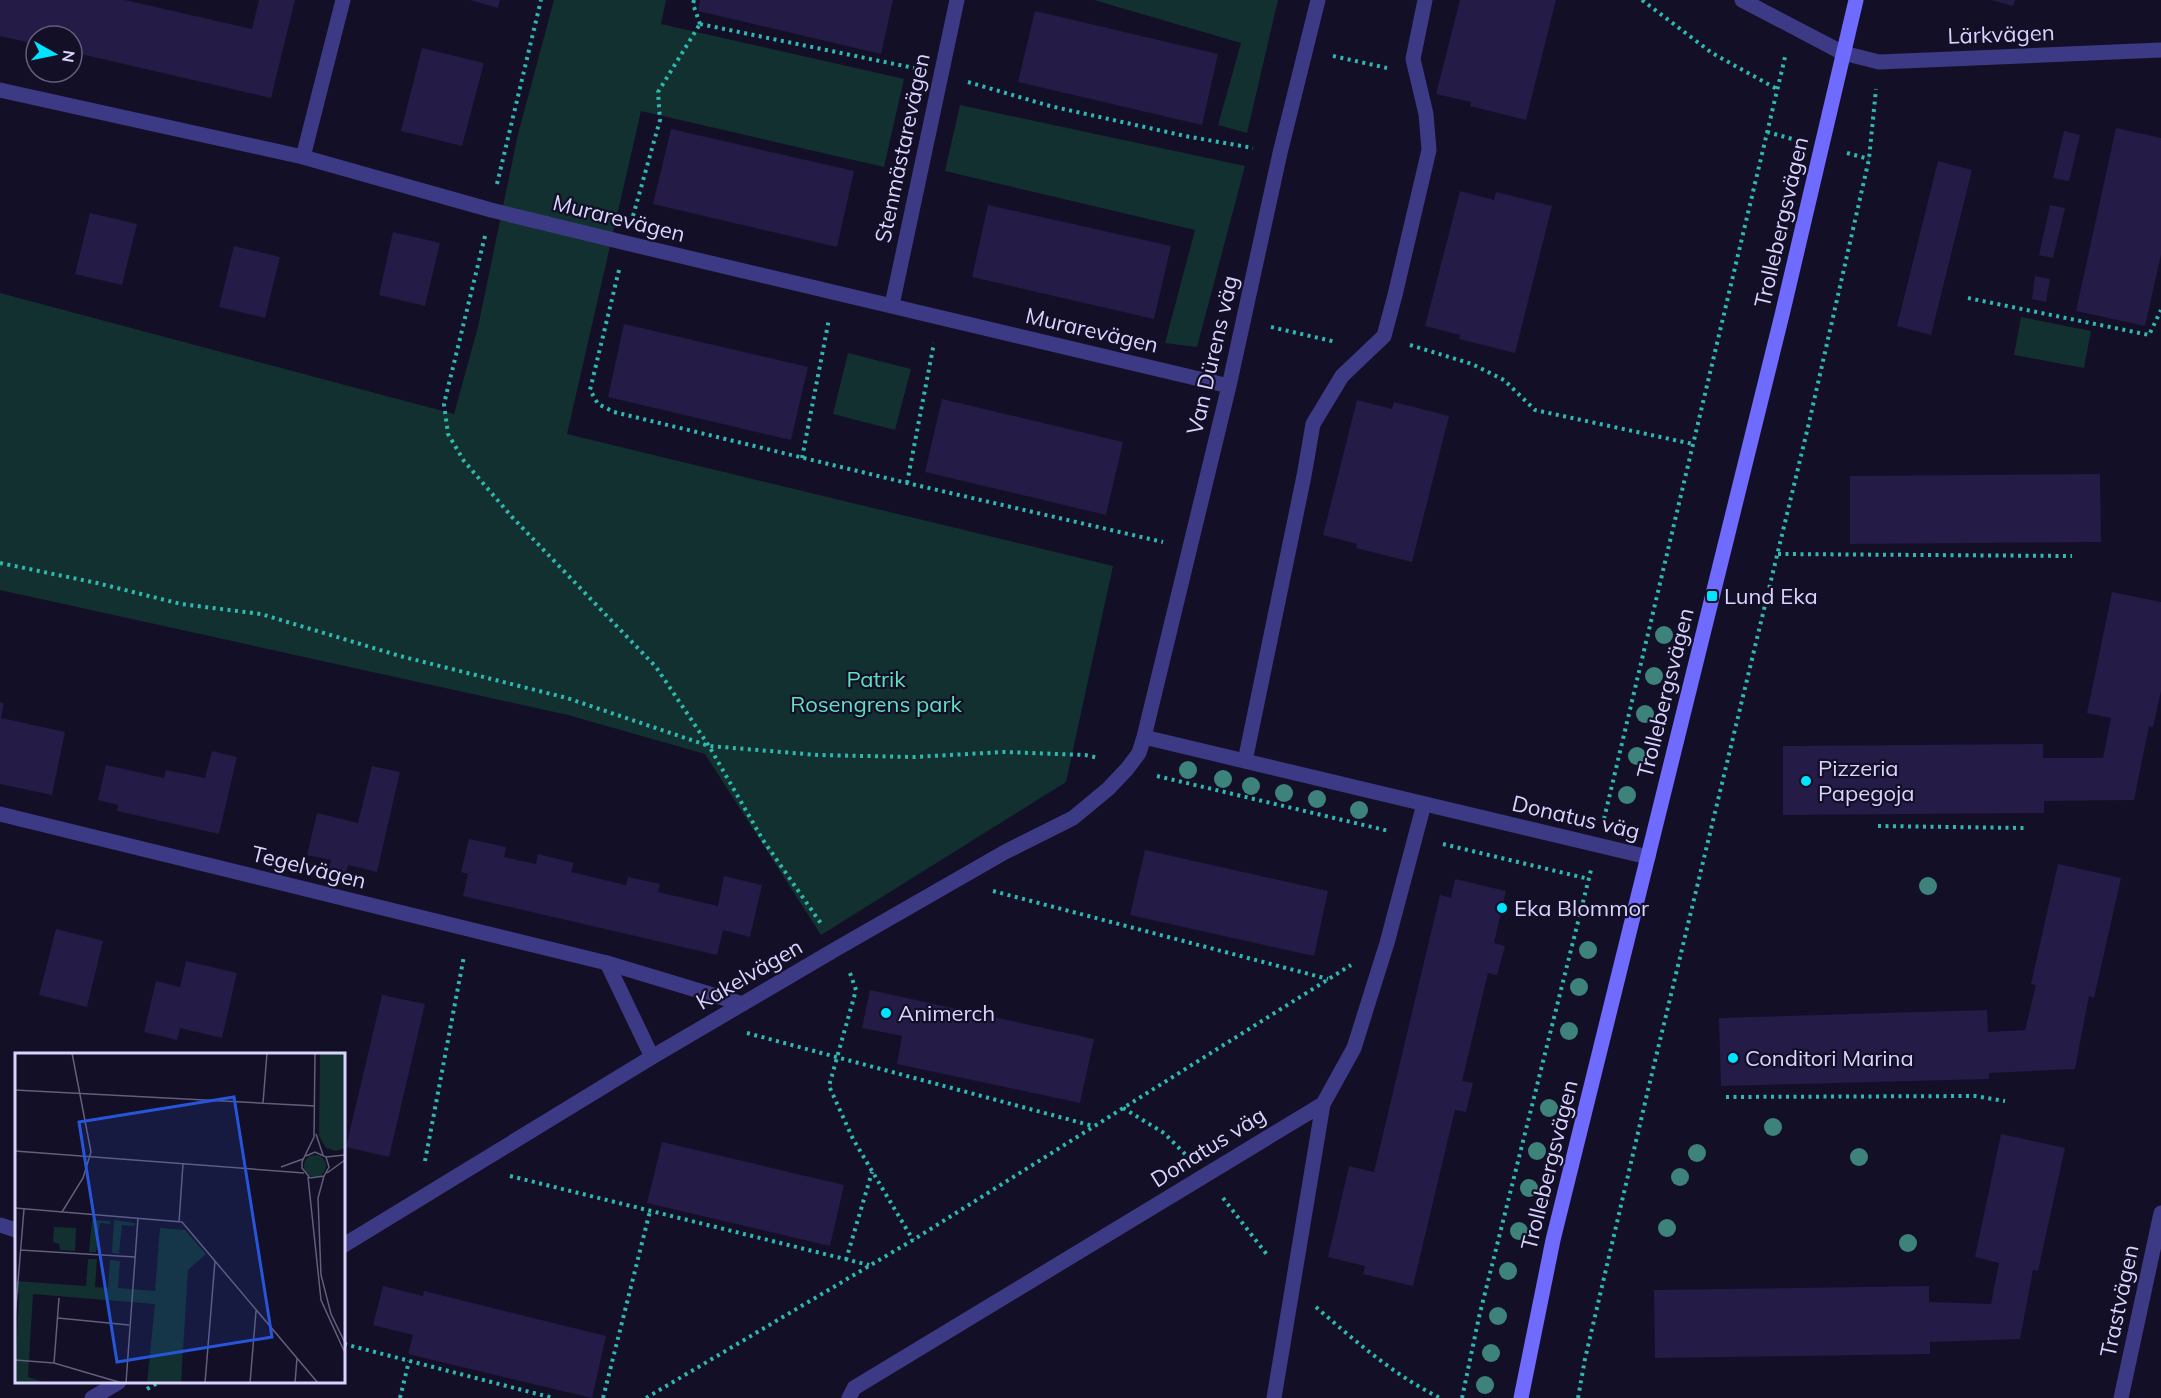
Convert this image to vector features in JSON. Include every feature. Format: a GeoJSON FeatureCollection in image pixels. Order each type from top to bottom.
{"type":"FeatureCollection","features":[{"type":"Feature","properties":{"kind":"street"},"geometry":{"type":"LineString","coordinates":[[303,157],[343,0]]}},
{"type":"Feature","properties":{"kind":"street","name":"Stenmästarevägen"},"geometry":{"type":"LineString","coordinates":[[892,305],[957,0]]}},
{"type":"Feature","properties":{"kind":"street","name":"Van Dürens väg"},"geometry":{"type":"LineString","coordinates":[[1148,720],[1228,386],[1280,153],[1318,0]]}},
{"type":"Feature","properties":{"kind":"street"},"geometry":{"type":"LineString","coordinates":[[1245,761],[1313,424],[1342,376],[1384,336],[1429,150],[1426,114],[1413,59],[1425,0]]}},
{"type":"Feature","properties":{"kind":"street","name":"Lärkvägen"},"geometry":{"type":"LineString","coordinates":[[1742,0],[1844,53],[1878,62],[2161,50]]}},
{"type":"Feature","properties":{"kind":"street","name":"Trollebergsvägen"},"geometry":{"type":"LineString","coordinates":[[1521,1398],[1553,1239],[1782,315],[1856,0]]}},
{"type":"Feature","properties":{"kind":"street","name":"Murarevägen"},"geometry":{"type":"LineString","coordinates":[[0,90],[303,157],[491,210],[1228,386]]}},
{"type":"Feature","properties":{"kind":"street","name":"Kakelvägen"},"geometry":{"type":"LineString","coordinates":[[345,1244],[652,1057],[836,949],[1005,852],[1073,818],[1108,789],[1127,769],[1139,753],[1148,720]]}},
{"type":"Feature","properties":{"kind":"street","name":"Donatus väg"},"geometry":{"type":"LineString","coordinates":[[1144,737],[1648,857]]}},
{"type":"Feature","properties":{"kind":"street","name":"Donatus väg"},"geometry":{"type":"LineString","coordinates":[[849,1398],[854,1388],[1323,1104],[1354,1048],[1387,943],[1424,804]]}},
{"type":"Feature","properties":{"kind":"street","name":"Tegelvägen"},"geometry":{"type":"LineString","coordinates":[[0,814],[607,963],[743,1004]]}},
{"type":"Feature","properties":{"kind":"street"},"geometry":{"type":"LineString","coordinates":[[607,963],[652,1057]]}},
{"type":"Feature","properties":{"kind":"street"},"geometry":{"type":"LineString","coordinates":[[1274,1398],[1323,1104]]}},
{"type":"Feature","properties":{"kind":"street","name":"Trastvägen"},"geometry":{"type":"LineString","coordinates":[[2121,1398],[2161,1213]]}},
{"type":"Feature","properties":{"kind":"street"},"geometry":{"type":"LineString","coordinates":[[0,1226],[15,1230]]}},
{"type":"Feature","properties":{"kind":"street"},"geometry":{"type":"LineString","coordinates":[[92,1398],[117,1383]]}},
{"type":"Feature","properties":{"kind":"path"},"geometry":{"type":"LineString","coordinates":[[540,0],[444,404],[448,434],[464,461],[512,518],[656,667],[708,746],[763,840],[848,968],[856,990],[830,1086],[853,1139],[913,1240]]}},
{"type":"Feature","properties":{"kind":"path"},"geometry":{"type":"LineString","coordinates":[[694,0],[693,4],[700,24]]}},
{"type":"Feature","properties":{"kind":"path"},"geometry":{"type":"LineString","coordinates":[[1642,0],[1712,53],[1777,90]]}},
{"type":"Feature","properties":{"kind":"path"},"geometry":{"type":"LineString","coordinates":[[700,24],[941,74],[1050,106],[1185,136],[1280,153]]}},
{"type":"Feature","properties":{"kind":"path"},"geometry":{"type":"LineString","coordinates":[[700,24],[658,92],[660,120],[626,243],[590,390],[598,404],[614,412],[802,458],[1190,548]]}},
{"type":"Feature","properties":{"kind":"path"},"geometry":{"type":"LineString","coordinates":[[1462,1398],[1479,1317],[1589,879],[1792,26]]}},
{"type":"Feature","properties":{"kind":"path"},"geometry":{"type":"LineString","coordinates":[[1329,55],[1417,74]]}},
{"type":"Feature","properties":{"kind":"path"},"geometry":{"type":"LineString","coordinates":[[1578,1398],[1647,1090],[1778,554],[1869,159],[1878,62]]}},
{"type":"Feature","properties":{"kind":"path"},"geometry":{"type":"LineString","coordinates":[[802,458],[834,291]]}},
{"type":"Feature","properties":{"kind":"path"},"geometry":{"type":"LineString","coordinates":[[1968,298],[2149,335],[2161,310]]}},
{"type":"Feature","properties":{"kind":"path"},"geometry":{"type":"LineString","coordinates":[[906,483],[939,316]]}},
{"type":"Feature","properties":{"kind":"path"},"geometry":{"type":"LineString","coordinates":[[1266,326],[1369,350]]}},
{"type":"Feature","properties":{"kind":"path"},"geometry":{"type":"LineString","coordinates":[[1384,336],[1472,364],[1504,380],[1535,410],[1693,444]]}},
{"type":"Feature","properties":{"kind":"path"},"geometry":{"type":"LineString","coordinates":[[1778,554],[2072,556]]}},
{"type":"Feature","properties":{"kind":"path"},"geometry":{"type":"LineString","coordinates":[[0,563],[97,583],[182,604],[261,614],[400,656],[567,698],[708,746],[828,756],[914,757],[1004,752],[1085,755],[1106,759],[1127,769],[1589,879]]}},
{"type":"Feature","properties":{"kind":"path"},"geometry":{"type":"LineString","coordinates":[[1878,826],[2024,828]]}},
{"type":"Feature","properties":{"kind":"path"},"geometry":{"type":"LineString","coordinates":[[989,890],[1329,979]]}},
{"type":"Feature","properties":{"kind":"path"},"geometry":{"type":"LineString","coordinates":[[418,1200],[470,929]]}},
{"type":"Feature","properties":{"kind":"path"},"geometry":{"type":"LineString","coordinates":[[646,1398],[913,1240],[1387,943]]}},
{"type":"Feature","properties":{"kind":"path"},"geometry":{"type":"LineString","coordinates":[[751,1026],[741,1032],[1094,1126]]}},
{"type":"Feature","properties":{"kind":"path"},"geometry":{"type":"LineString","coordinates":[[1726,1097],[1975,1096],[2005,1101]]}},
{"type":"Feature","properties":{"kind":"path"},"geometry":{"type":"LineString","coordinates":[[513,1169],[504,1175],[870,1266]]}},
{"type":"Feature","properties":{"kind":"path"},"geometry":{"type":"LineString","coordinates":[[846,1260],[872,1171]]}},
{"type":"Feature","properties":{"kind":"path"},"geometry":{"type":"LineString","coordinates":[[603,1398],[650,1211]]}},
{"type":"Feature","properties":{"kind":"path"},"geometry":{"type":"LineString","coordinates":[[345,1344],[553,1398]]}},
{"type":"Feature","properties":{"kind":"path"},"geometry":{"type":"LineString","coordinates":[[400,1398],[409,1361]]}},
{"type":"Feature","properties":{"kind":"green space","name":"Patrik Rosengrens park"},"geometry":{"type":"Polygon","coordinates":[[[554,0],[666,0],[661,24],[904,79],[884,167],[641,111],[567,434],[1113,566],[1066,782],[821,935],[705,754],[568,715],[0,590],[0,293],[454,414],[478,327],[518,134],[554,0]]]}},
{"type":"Feature","properties":{"kind":"green space"},"geometry":{"type":"Polygon","coordinates":[[[1094,0],[1278,0],[1247,133],[1218,125],[1241,43],[1094,0]]]}},
{"type":"Feature","properties":{"kind":"green space"},"geometry":{"type":"Polygon","coordinates":[[[960,105],[1245,166],[1197,347],[1165,343],[1195,230],[945,171],[960,105]]]}},
{"type":"Feature","properties":{"kind":"green space"},"geometry":{"type":"Polygon","coordinates":[[[2021,317],[2091,331],[2084,368],[2014,355],[2021,317]]]}},
{"type":"Feature","properties":{"kind":"green space"},"geometry":{"type":"Polygon","coordinates":[[[848,353],[911,369],[895,430],[833,414],[848,353]]]}},
{"type":"Feature","properties":{"kind":"building"},"geometry":{"type":"Polygon","coordinates":[[[0,0],[125,0],[252,29],[259,0],[295,0],[271,98],[84,55],[84,24],[24,24],[24,41],[0,36],[0,0]]]}},
{"type":"Feature","properties":{"kind":"building"},"geometry":{"type":"Polygon","coordinates":[[[470,0],[500,0],[498,8],[470,0]]]}},
{"type":"Feature","properties":{"kind":"building"},"geometry":{"type":"Polygon","coordinates":[[[700,0],[893,0],[881,54],[698,11],[700,0]]]}},
{"type":"Feature","properties":{"kind":"building"},"geometry":{"type":"Polygon","coordinates":[[[1460,0],[1556,0],[1526,120],[1470,106],[1471,102],[1436,94],[1460,0]]]}},
{"type":"Feature","properties":{"kind":"building"},"geometry":{"type":"Polygon","coordinates":[[[1991,0],[2015,0],[2013,6],[1991,0]]]}},
{"type":"Feature","properties":{"kind":"building"},"geometry":{"type":"Polygon","coordinates":[[[1035,11],[1218,54],[1202,125],[1018,82],[1035,11]]]}},
{"type":"Feature","properties":{"kind":"building"},"geometry":{"type":"Polygon","coordinates":[[[422,48],[484,63],[462,146],[401,131],[422,48]]]}},
{"type":"Feature","properties":{"kind":"building"},"geometry":{"type":"Polygon","coordinates":[[[2116,128],[2161,138],[2161,255],[2145,326],[2076,311],[2116,128]]]}},
{"type":"Feature","properties":{"kind":"building"},"geometry":{"type":"Polygon","coordinates":[[[671,129],[854,171],[837,247],[653,204],[671,129]]]}},
{"type":"Feature","properties":{"kind":"building"},"geometry":{"type":"Polygon","coordinates":[[[2064,131],[2080,135],[2069,181],[2053,178],[2064,131]]]}},
{"type":"Feature","properties":{"kind":"building"},"geometry":{"type":"Polygon","coordinates":[[[1938,161],[1972,170],[1931,335],[1897,326],[1938,161]]]}},
{"type":"Feature","properties":{"kind":"building"},"geometry":{"type":"Polygon","coordinates":[[[1460,191],[1494,200],[1496,192],[1552,206],[1515,353],[1459,339],[1460,335],[1425,326],[1460,191]]]}},
{"type":"Feature","properties":{"kind":"building"},"geometry":{"type":"Polygon","coordinates":[[[988,205],[1171,246],[1154,319],[972,277],[988,205]]]}},
{"type":"Feature","properties":{"kind":"building"},"geometry":{"type":"Polygon","coordinates":[[[2050,205],[2065,208],[2053,258],[2039,255],[2050,205]]]}},
{"type":"Feature","properties":{"kind":"building"},"geometry":{"type":"Polygon","coordinates":[[[90,213],[137,224],[122,285],[75,274],[90,213]]]}},
{"type":"Feature","properties":{"kind":"building"},"geometry":{"type":"Polygon","coordinates":[[[393,232],[440,243],[425,306],[379,295],[393,232]]]}},
{"type":"Feature","properties":{"kind":"building"},"geometry":{"type":"Polygon","coordinates":[[[234,246],[280,257],[265,318],[219,307],[234,246]]]}},
{"type":"Feature","properties":{"kind":"building"},"geometry":{"type":"Polygon","coordinates":[[[2035,276],[2050,279],[2046,302],[2032,299],[2035,276]]]}},
{"type":"Feature","properties":{"kind":"building"},"geometry":{"type":"Polygon","coordinates":[[[624,324],[808,367],[791,440],[608,397],[624,324]]]}},
{"type":"Feature","properties":{"kind":"building"},"geometry":{"type":"Polygon","coordinates":[[[942,399],[1123,442],[1106,515],[925,472],[942,399]]]}},
{"type":"Feature","properties":{"kind":"building"},"geometry":{"type":"Polygon","coordinates":[[[1357,400],[1392,409],[1394,402],[1449,416],[1412,562],[1356,548],[1357,544],[1323,535],[1357,400]]]}},
{"type":"Feature","properties":{"kind":"building"},"geometry":{"type":"Polygon","coordinates":[[[2100,474],[2101,542],[1850,544],[1850,476],[2100,474]]]}},
{"type":"Feature","properties":{"kind":"building"},"geometry":{"type":"Polygon","coordinates":[[[2112,592],[2161,602],[2161,691],[2153,727],[2149,726],[2134,800],[2044,801],[2044,813],[1783,815],[1783,746],[2043,744],[2043,758],[2103,758],[2111,718],[2087,713],[2112,592]]]}},
{"type":"Feature","properties":{"kind":"building"},"geometry":{"type":"Polygon","coordinates":[[[0,702],[4,703],[1,718],[65,732],[52,795],[0,784],[0,702]]]}},
{"type":"Feature","properties":{"kind":"building"},"geometry":{"type":"Polygon","coordinates":[[[212,751],[237,757],[219,834],[117,811],[118,805],[98,800],[106,765],[164,778],[166,770],[205,778],[212,751]]]}},
{"type":"Feature","properties":{"kind":"building"},"geometry":{"type":"Polygon","coordinates":[[[372,766],[400,772],[377,872],[348,865],[346,874],[329,869],[331,860],[307,855],[317,813],[358,823],[372,766]]]}},
{"type":"Feature","properties":{"kind":"building"},"geometry":{"type":"Polygon","coordinates":[[[469,839],[506,847],[504,857],[536,864],[538,854],[574,863],[571,872],[626,885],[628,877],[660,884],[658,892],[718,906],[724,876],[762,885],[750,937],[723,930],[717,955],[463,896],[468,874],[461,872],[469,839]]]}},
{"type":"Feature","properties":{"kind":"building"},"geometry":{"type":"Polygon","coordinates":[[[1145,850],[1328,891],[1314,956],[1130,915],[1145,850]]]}},
{"type":"Feature","properties":{"kind":"building"},"geometry":{"type":"Polygon","coordinates":[[[2058,864],[2121,878],[2094,998],[2089,996],[2075,1069],[1989,1073],[1989,1079],[1721,1086],[1719,1018],[1987,1010],[1988,1032],[2025,1030],[2036,985],[2031,984],[2058,864]]]}},
{"type":"Feature","properties":{"kind":"building"},"geometry":{"type":"Polygon","coordinates":[[[1455,879],[1506,891],[1494,943],[1505,946],[1497,975],[1488,973],[1462,1081],[1473,1083],[1466,1112],[1455,1110],[1413,1286],[1363,1274],[1365,1266],[1328,1257],[1349,1166],[1374,1172],[1440,895],[1451,898],[1455,879]]]}},
{"type":"Feature","properties":{"kind":"building"},"geometry":{"type":"Polygon","coordinates":[[[56,929],[103,941],[87,1007],[39,995],[56,929]]]}},
{"type":"Feature","properties":{"kind":"building"},"geometry":{"type":"Polygon","coordinates":[[[186,961],[237,973],[222,1038],[180,1028],[177,1040],[144,1032],[156,981],[180,987],[186,961]]]}},
{"type":"Feature","properties":{"kind":"building"},"geometry":{"type":"Polygon","coordinates":[[[870,990],[1094,1039],[1080,1103],[897,1064],[902,1036],[862,1028],[870,990]]]}},
{"type":"Feature","properties":{"kind":"building"},"geometry":{"type":"Polygon","coordinates":[[[382,995],[425,1004],[389,1157],[346,1147],[382,995]]]}},
{"type":"Feature","properties":{"kind":"building"},"geometry":{"type":"Polygon","coordinates":[[[2001,1134],[2065,1148],[2038,1271],[2033,1270],[2020,1339],[1930,1342],[1930,1354],[1655,1358],[1654,1290],[1929,1286],[1929,1302],[1991,1304],[1999,1263],[1975,1257],[2001,1134]]]}},
{"type":"Feature","properties":{"kind":"building"},"geometry":{"type":"Polygon","coordinates":[[[662,1142],[844,1185],[830,1246],[647,1203],[662,1142]]]}},
{"type":"Feature","properties":{"kind":"building"},"geometry":{"type":"Polygon","coordinates":[[[383,1286],[423,1296],[424,1291],[606,1336],[592,1398],[408,1354],[413,1335],[373,1325],[383,1286]]]}},
{"type":"Feature","properties":{"kind":"place","name":"Lund Eka"},"geometry":{"type":"Point","coordinates":[1712,596]}},
{"type":"Feature","properties":{"kind":"place","name":"Pizzeria Papegoja"},"geometry":{"type":"Point","coordinates":[1806,781]}},
{"type":"Feature","properties":{"kind":"place","name":"Eka Blommor"},"geometry":{"type":"Point","coordinates":[1502,908]}},
{"type":"Feature","properties":{"kind":"place","name":"Animerch"},"geometry":{"type":"Point","coordinates":[886,1013]}},
{"type":"Feature","properties":{"kind":"place","name":"Conditori Marina"},"geometry":{"type":"Point","coordinates":[1733,1058]}}]}
